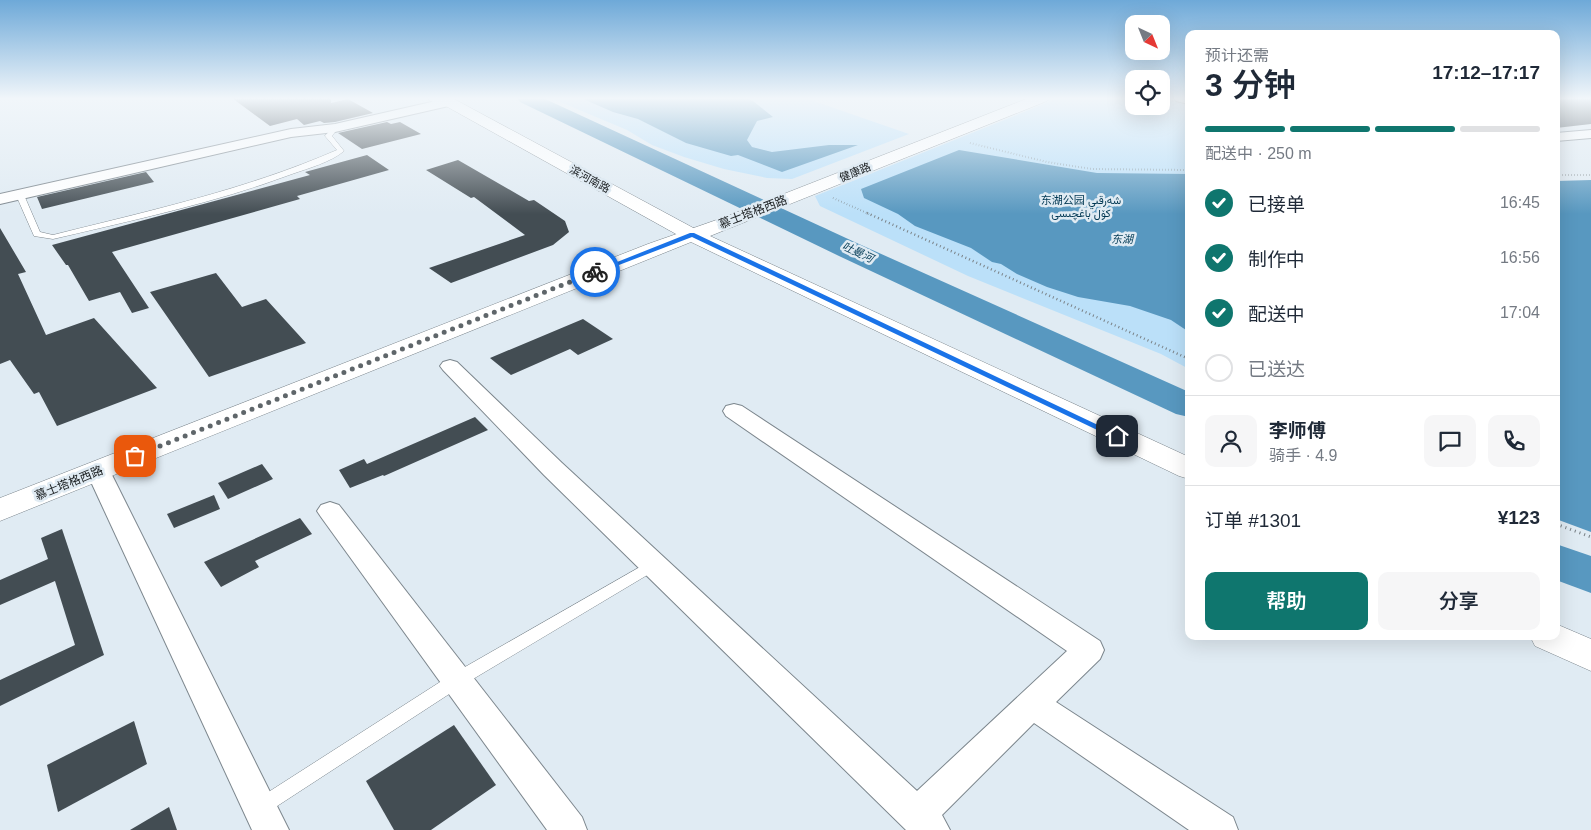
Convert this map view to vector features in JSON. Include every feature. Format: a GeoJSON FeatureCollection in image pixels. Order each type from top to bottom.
{"type":"FeatureCollection","features":[{"type":"Feature","properties":{"kind":"main road","name":"滨河南路"},"geometry":{"type":"LineString","coordinates":[[510,137],[687,232],[1185,467]]}},
{"type":"Feature","properties":{"kind":"main road","name":"健康路"},"geometry":{"type":"LineString","coordinates":[[806,188],[934,137]]}},
{"type":"Feature","properties":{"kind":"main road","name":"健康路"},"geometry":{"type":"LineString","coordinates":[[806,188],[943,137]]}},
{"type":"Feature","properties":{"kind":"main road","name":"慕士塔格西路"},"geometry":{"type":"LineString","coordinates":[[0,498],[687,232],[806,188]]}},
{"type":"Feature","properties":{"kind":"main road","name":"慕士塔格西路"},"geometry":{"type":"LineString","coordinates":[[0,510],[687,232]]}},
{"type":"Feature","properties":{"kind":"main road"},"geometry":{"type":"LineString","coordinates":[[1557,640],[1591,656]]}},
{"type":"Feature","properties":{"kind":"street"},"geometry":{"type":"LineString","coordinates":[[0,199],[275,137]]}},
{"type":"Feature","properties":{"kind":"street"},"geometry":{"type":"LineString","coordinates":[[450,366],[925,823],[1032,704],[1089,650],[734,411]]}},
{"type":"Feature","properties":{"kind":"street"},"geometry":{"type":"LineString","coordinates":[[98,471],[266,819]]}},
{"type":"Feature","properties":{"kind":"street"},"geometry":{"type":"LineString","coordinates":[[330,511],[569,830]]}},
{"type":"Feature","properties":{"kind":"street"},"geometry":{"type":"LineString","coordinates":[[1032,704],[1220,830]]}},
{"type":"Feature","properties":{"kind":"lane"},"geometry":{"type":"LineString","coordinates":[[20,195],[37,234],[53,237],[253,186],[316,163],[341,151],[329,137]]}},
{"type":"Feature","properties":{"kind":"lane"},"geometry":{"type":"LineString","coordinates":[[266,819],[457,680],[654,564]]}},
{"type":"Feature","properties":{"kind":"path"},"geometry":{"type":"LineString","coordinates":[[943,137],[1047,162],[1092,168],[1185,170]]}},
{"type":"Feature","properties":{"kind":"path"},"geometry":{"type":"LineString","coordinates":[[1560,175],[1591,175]]}},
{"type":"Feature","properties":{"kind":"path"},"geometry":{"type":"LineString","coordinates":[[806,188],[1185,357]]}},
{"type":"Feature","properties":{"kind":"path"},"geometry":{"type":"LineString","coordinates":[[1560,525],[1591,537]]}},
{"type":"Feature","properties":{"kind":"green space"},"geometry":{"type":"Polygon","coordinates":[[[638,137],[902,137],[792,179],[767,178],[724,169],[652,145],[638,137]]]}},
{"type":"Feature","properties":{"kind":"green space","name":"东湖"},"geometry":{"type":"Polygon","coordinates":[[[963,137],[1185,137],[1185,367],[1161,354],[968,276],[820,206],[815,196],[963,137]]]}},
{"type":"Feature","properties":{"kind":"water"},"geometry":{"type":"Polygon","coordinates":[[[673,137],[749,137],[747,140],[752,147],[772,152],[829,145],[858,145],[782,172],[738,155],[731,156],[686,143],[673,137]]]}},
{"type":"Feature","properties":{"kind":"water","name":"东湖"},"geometry":{"type":"Polygon","coordinates":[[[959,150],[1097,173],[1185,174],[1185,329],[1171,320],[1130,306],[1078,297],[1047,287],[1017,274],[1001,264],[992,262],[971,248],[915,226],[898,214],[864,198],[861,189],[959,150]]]}},
{"type":"Feature","properties":{"kind":"water"},"geometry":{"type":"Polygon","coordinates":[[[1591,180],[1591,532],[1560,520],[1560,181],[1591,180]]]}},
{"type":"Feature","properties":{"kind":"building"},"geometry":{"type":"Polygon","coordinates":[[[344,137],[410,137],[362,149],[344,137]]]}},
{"type":"Feature","properties":{"kind":"building"},"geometry":{"type":"Polygon","coordinates":[[[367,155],[389,170],[297,196],[300,199],[112,252],[149,308],[132,313],[120,292],[89,301],[68,265],[66,265],[52,245],[310,175],[305,172],[367,155]]]}},
{"type":"Feature","properties":{"kind":"building"},"geometry":{"type":"Polygon","coordinates":[[[458,160],[529,201],[534,200],[565,221],[569,232],[553,245],[451,283],[429,268],[525,235],[474,197],[471,198],[426,170],[458,160]]]}},
{"type":"Feature","properties":{"kind":"building"},"geometry":{"type":"Polygon","coordinates":[[[146,172],[154,182],[42,209],[37,197],[146,172]]]}},
{"type":"Feature","properties":{"kind":"building"},"geometry":{"type":"Polygon","coordinates":[[[0,228],[26,272],[18,274],[46,335],[94,318],[157,388],[57,426],[39,392],[34,394],[10,360],[0,364],[0,228]]]}},
{"type":"Feature","properties":{"kind":"building"},"geometry":{"type":"Polygon","coordinates":[[[216,273],[242,307],[266,299],[306,343],[209,377],[150,292],[216,273]]]}},
{"type":"Feature","properties":{"kind":"building"},"geometry":{"type":"Polygon","coordinates":[[[583,319],[613,339],[578,355],[570,349],[511,375],[490,358],[583,319]]]}},
{"type":"Feature","properties":{"kind":"building"},"geometry":{"type":"Polygon","coordinates":[[[475,417],[488,430],[384,476],[350,488],[339,470],[364,459],[367,464],[475,417]]]}},
{"type":"Feature","properties":{"kind":"building"},"geometry":{"type":"Polygon","coordinates":[[[262,464],[273,479],[228,499],[218,483],[262,464]]]}},
{"type":"Feature","properties":{"kind":"building"},"geometry":{"type":"Polygon","coordinates":[[[214,495],[220,509],[174,528],[167,514],[214,495]]]}},
{"type":"Feature","properties":{"kind":"building"},"geometry":{"type":"Polygon","coordinates":[[[300,518],[312,534],[255,561],[259,567],[221,587],[204,562],[300,518]]]}},
{"type":"Feature","properties":{"kind":"building"},"geometry":{"type":"Polygon","coordinates":[[[62,529],[104,655],[0,706],[0,680],[75,645],[55,581],[0,605],[0,580],[48,559],[41,538],[62,529]]]}},
{"type":"Feature","properties":{"kind":"building"},"geometry":{"type":"Polygon","coordinates":[[[134,721],[147,764],[58,812],[47,765],[134,721]]]}},
{"type":"Feature","properties":{"kind":"building"},"geometry":{"type":"Polygon","coordinates":[[[454,725],[496,785],[431,830],[394,830],[366,781],[454,725]]]}},
{"type":"Feature","properties":{"kind":"building"},"geometry":{"type":"Polygon","coordinates":[[[169,807],[177,830],[130,830],[169,807]]]}},
{"type":"Feature","properties":{"kind":"waterway","name":"吐曼河"},"geometry":{"type":"LineString","coordinates":[[609,137],[849,250],[1185,404]]}},
{"type":"Feature","properties":{"kind":"waterway","name":"吐曼河"},"geometry":{"type":"LineString","coordinates":[[1560,563],[1591,575]]}},
{"type":"Feature","properties":{"kind":"way so far"},"geometry":{"type":"LineString","coordinates":[[135,456],[595,272]]}},
{"type":"Feature","properties":{"kind":"route"},"geometry":{"type":"LineString","coordinates":[[595,272],[692,235],[1117,436]]}},
{"type":"Feature","properties":{"kind":"park label","name":"东湖公园 شەرقىي كۆل باغچىسى"},"geometry":{"type":"Point","coordinates":[1081,206]}}]}
